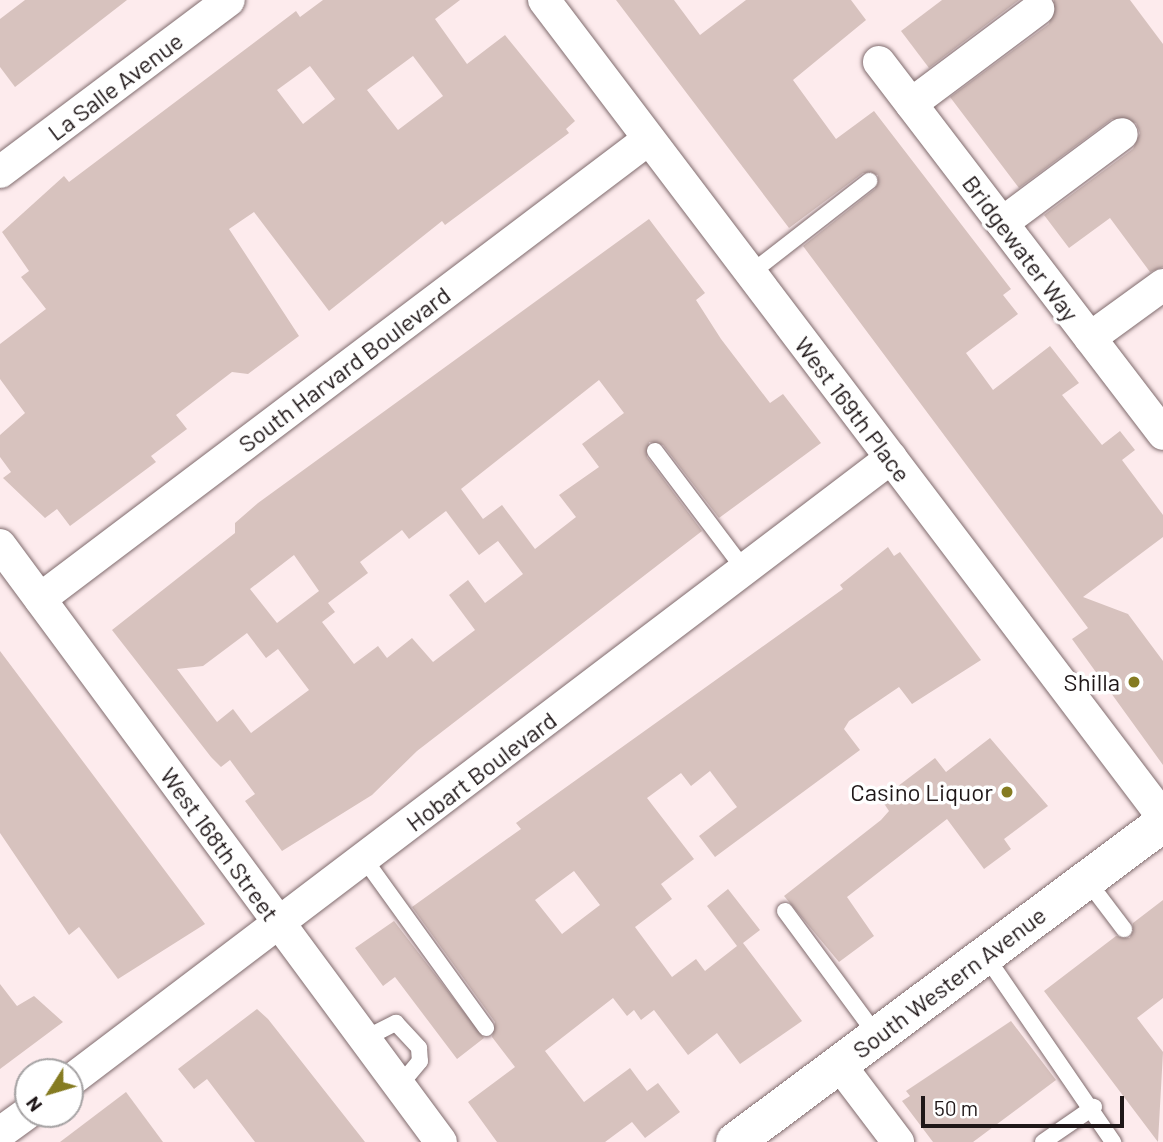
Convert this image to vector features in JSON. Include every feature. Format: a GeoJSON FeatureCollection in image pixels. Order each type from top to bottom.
{"type":"FeatureCollection","features":[{"type":"Feature","properties":{"kind":"main road","name":"South Western Avenue"},"geometry":{"type":"LineString","coordinates":[[736,1142],[1163,823]]}},
{"type":"Feature","properties":{"kind":"street","name":"La Salle Avenue"},"geometry":{"type":"LineString","coordinates":[[0,172],[229,0]]}},
{"type":"Feature","properties":{"kind":"street","name":"West 169th Place"},"geometry":{"type":"LineString","coordinates":[[544,0],[1163,817]]}},
{"type":"Feature","properties":{"kind":"street"},"geometry":{"type":"LineString","coordinates":[[911,104],[1038,9]]}},
{"type":"Feature","properties":{"kind":"street","name":"Bridgewater Way"},"geometry":{"type":"LineString","coordinates":[[879,62],[1163,434]]}},
{"type":"Feature","properties":{"kind":"street"},"geometry":{"type":"LineString","coordinates":[[1002,223],[1122,134]]}},
{"type":"Feature","properties":{"kind":"street","name":"South Harvard Boulevard"},"geometry":{"type":"LineString","coordinates":[[40,599],[649,139]]}},
{"type":"Feature","properties":{"kind":"street"},"geometry":{"type":"LineString","coordinates":[[1090,338],[1163,285]]}},
{"type":"Feature","properties":{"kind":"street","name":"Hobart Boulevard"},"geometry":{"type":"LineString","coordinates":[[84,1071],[280,926],[891,458]]}},
{"type":"Feature","properties":{"kind":"street","name":"West 168th Street"},"geometry":{"type":"LineString","coordinates":[[0,545],[441,1142]]}},
{"type":"Feature","properties":{"kind":"street"},"geometry":{"type":"LineString","coordinates":[[839,1064],[898,1142]]}},
{"type":"Feature","properties":{"kind":"lane"},"geometry":{"type":"LineString","coordinates":[[751,273],[869,181]]}},
{"type":"Feature","properties":{"kind":"lane"},"geometry":{"type":"LineString","coordinates":[[655,451],[744,569]]}},
{"type":"Feature","properties":{"kind":"lane"},"geometry":{"type":"LineString","coordinates":[[365,860],[486,1028]]}},
{"type":"Feature","properties":{"kind":"lane"},"geometry":{"type":"LineString","coordinates":[[1086,879],[1124,929]]}},
{"type":"Feature","properties":{"kind":"lane"},"geometry":{"type":"LineString","coordinates":[[785,911],[877,1036]]}},
{"type":"Feature","properties":{"kind":"lane"},"geometry":{"type":"LineString","coordinates":[[985,955],[1094,1107],[1113,1142]]}},
{"type":"Feature","properties":{"kind":"lane"},"geometry":{"type":"LineString","coordinates":[[1043,1142],[1094,1107]]}},
{"type":"Feature","properties":{"kind":"building"},"geometry":{"type":"Polygon","coordinates":[[[25,0],[127,0],[15,87],[0,67],[0,19],[25,0]]]}},
{"type":"Feature","properties":{"kind":"building"},"geometry":{"type":"Polygon","coordinates":[[[323,0],[460,0],[435,19],[467,64],[505,35],[575,121],[566,129],[569,133],[445,225],[442,221],[329,311],[254,212],[229,229],[299,336],[248,374],[232,372],[176,415],[187,429],[151,456],[156,462],[70,526],[57,509],[45,518],[3,478],[11,472],[0,457],[0,435],[25,413],[0,379],[0,344],[46,309],[21,277],[29,271],[2,232],[64,176],[69,182],[296,11],[300,17],[323,0]],[[413,56],[367,90],[398,130],[443,96],[413,56]],[[310,66],[277,90],[303,124],[335,99],[310,66]]]}},
{"type":"Feature","properties":{"kind":"building"},"geometry":{"type":"Polygon","coordinates":[[[616,0],[674,0],[700,35],[746,0],[851,0],[866,20],[793,80],[836,139],[874,111],[1011,289],[1003,295],[1018,314],[966,353],[993,390],[1050,346],[1079,383],[1062,395],[1102,445],[1120,431],[1135,450],[1122,460],[1163,515],[1163,537],[1083,597],[1128,614],[1163,661],[1163,765],[1072,639],[1088,628],[803,246],[875,189],[878,175],[863,173],[789,228],[616,0]]]}},
{"type":"Feature","properties":{"kind":"building"},"geometry":{"type":"Polygon","coordinates":[[[942,0],[1019,0],[929,68],[901,31],[942,0]]]}},
{"type":"Feature","properties":{"kind":"building"},"geometry":{"type":"Polygon","coordinates":[[[1054,0],[1130,0],[1163,44],[1163,267],[1150,272],[1110,218],[1069,248],[1044,215],[1133,149],[1140,133],[1136,123],[1112,119],[1019,188],[950,97],[1049,24],[1054,0]]]}},
{"type":"Feature","properties":{"kind":"building"},"geometry":{"type":"Polygon","coordinates":[[[649,219],[705,293],[696,300],[721,339],[770,403],[783,394],[821,443],[719,518],[663,445],[649,442],[647,457],[702,531],[417,751],[372,795],[282,851],[245,801],[255,794],[230,760],[221,767],[211,757],[112,630],[235,533],[235,523],[258,503],[649,219]],[[599,380],[461,489],[483,519],[502,505],[535,549],[576,517],[559,495],[599,467],[582,444],[624,413],[599,380]],[[446,511],[409,539],[402,530],[360,562],[368,573],[328,603],[335,612],[322,622],[354,664],[378,646],[387,658],[412,638],[433,662],[475,630],[449,595],[468,580],[485,603],[523,574],[498,541],[479,555],[446,511]],[[294,555],[250,589],[277,623],[319,591],[294,555]],[[247,633],[203,666],[177,669],[217,722],[233,709],[251,733],[309,690],[278,649],[266,658],[247,633]]]}},
{"type":"Feature","properties":{"kind":"building"},"geometry":{"type":"Polygon","coordinates":[[[888,547],[894,556],[900,552],[981,660],[912,704],[899,687],[849,721],[844,729],[860,750],[715,857],[699,836],[737,807],[710,771],[691,786],[681,773],[647,798],[694,859],[661,884],[672,899],[635,927],[672,977],[696,959],[705,971],[737,946],[707,906],[728,889],[760,930],[743,943],[802,1021],[740,1064],[717,1033],[688,1055],[654,1010],[641,1020],[634,1010],[627,1016],[613,998],[545,1051],[584,1102],[630,1068],[647,1091],[658,1083],[680,1112],[645,1138],[632,1122],[605,1142],[497,1142],[468,1102],[515,1067],[492,1037],[495,1022],[412,907],[521,829],[516,823],[843,589],[840,585],[888,547]],[[574,871],[535,900],[562,934],[600,905],[574,871]]]}},
{"type":"Feature","properties":{"kind":"building"},"geometry":{"type":"Polygon","coordinates":[[[0,651],[205,924],[118,979],[79,927],[69,935],[0,833],[0,651]]]}},
{"type":"Feature","properties":{"kind":"building"},"geometry":{"type":"Polygon","coordinates":[[[990,738],[1048,806],[1004,839],[1011,849],[984,869],[947,819],[847,897],[874,936],[839,962],[784,896],[881,820],[889,811],[881,799],[935,758],[946,772],[990,738]]]}},
{"type":"Feature","properties":{"kind":"building"},"geometry":{"type":"Polygon","coordinates":[[[1163,900],[1163,998],[1137,1018],[1163,1052],[1158,1142],[1044,991],[1116,936],[1130,938],[1133,923],[1163,900]]]}},
{"type":"Feature","properties":{"kind":"building"},"geometry":{"type":"Polygon","coordinates":[[[394,921],[484,1038],[457,1059],[395,977],[383,986],[355,948],[394,921]]]}},
{"type":"Feature","properties":{"kind":"building"},"geometry":{"type":"Polygon","coordinates":[[[0,984],[17,1006],[34,996],[63,1022],[0,1069],[0,984]]]}},
{"type":"Feature","properties":{"kind":"building"},"geometry":{"type":"Polygon","coordinates":[[[257,1009],[268,1019],[365,1142],[255,1142],[207,1079],[194,1089],[178,1069],[257,1009]]]}},
{"type":"Feature","properties":{"kind":"building"},"geometry":{"type":"Polygon","coordinates":[[[1011,1021],[1056,1080],[973,1142],[933,1142],[902,1101],[910,1096],[906,1091],[1011,1021]]]}},
{"type":"Feature","properties":{"kind":"building"},"geometry":{"type":"Polygon","coordinates":[[[126,1092],[163,1142],[60,1142],[78,1128],[84,1128],[84,1124],[126,1092]]]}},
{"type":"Feature","properties":{"kind":"place","name":"Shilla"},"geometry":{"type":"Point","coordinates":[1134,682]}},
{"type":"Feature","properties":{"kind":"place","name":"Casino Liquor"},"geometry":{"type":"Point","coordinates":[1007,792]}}]}
